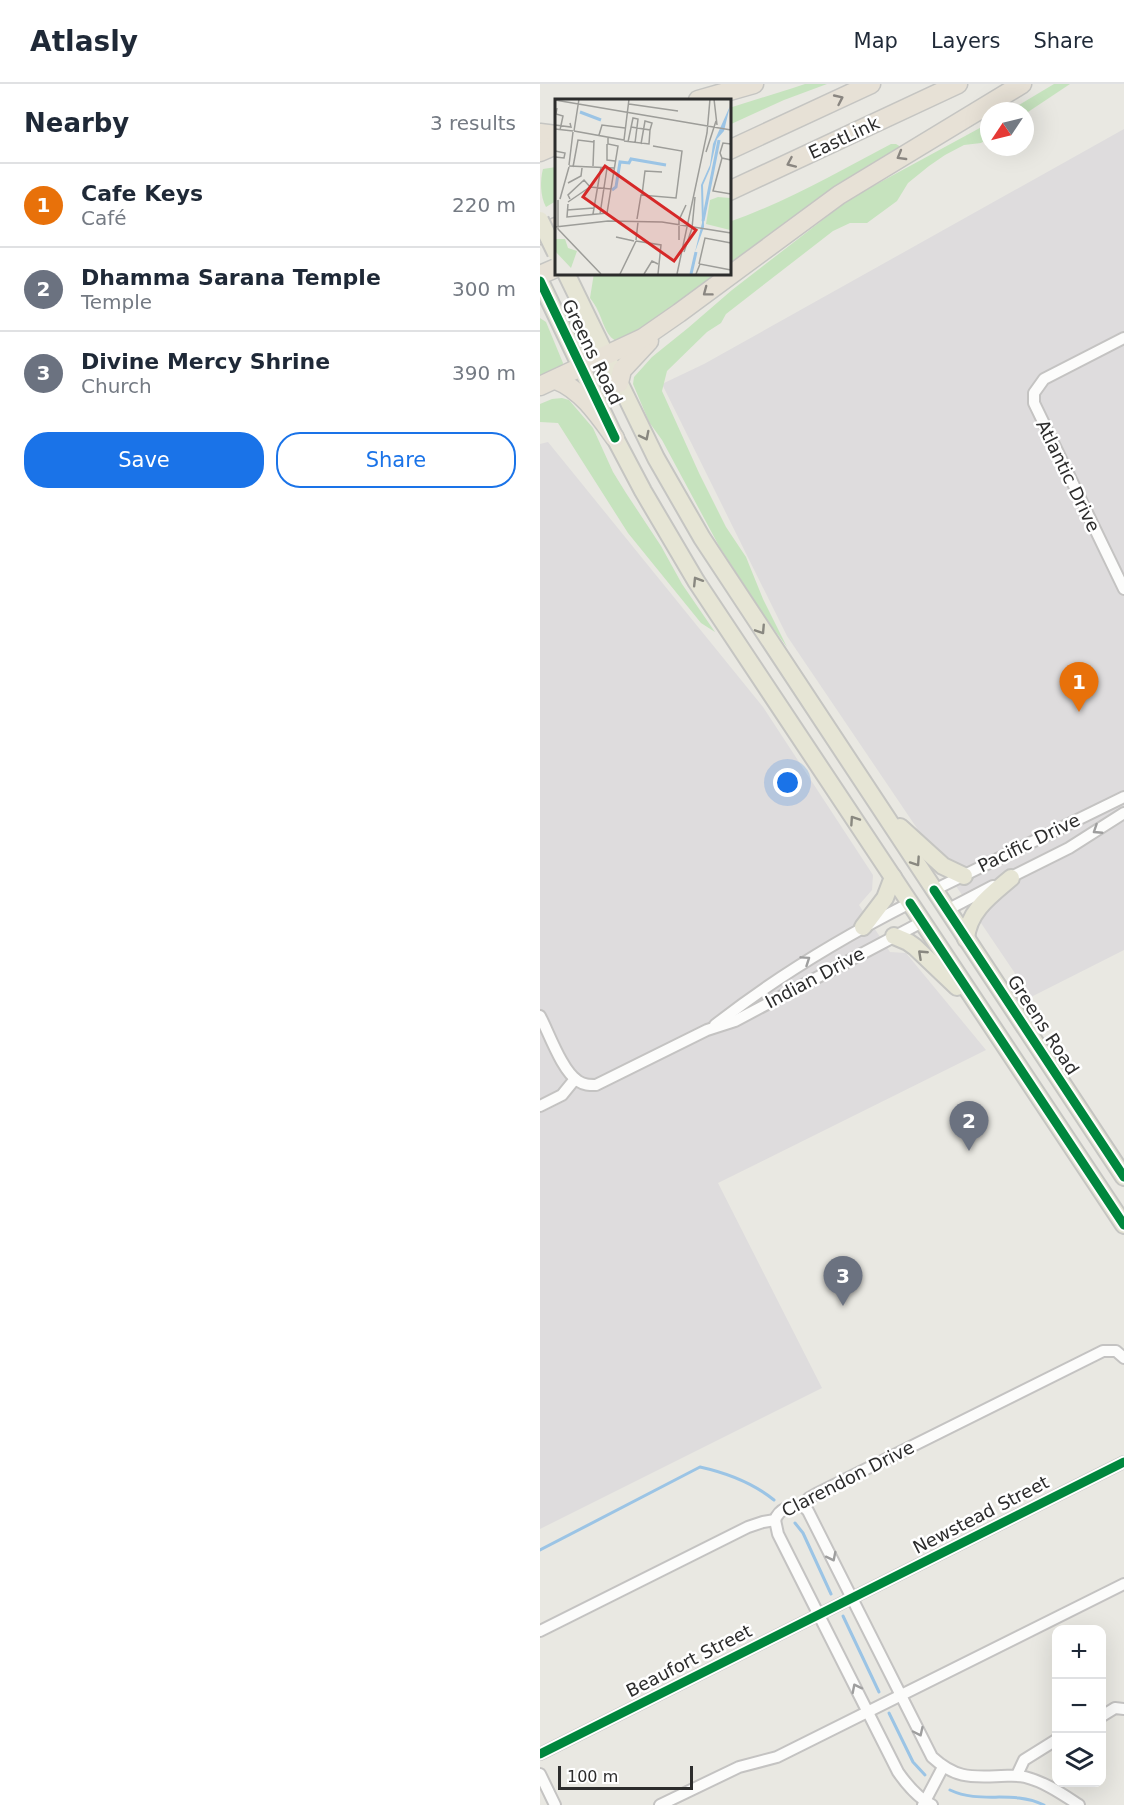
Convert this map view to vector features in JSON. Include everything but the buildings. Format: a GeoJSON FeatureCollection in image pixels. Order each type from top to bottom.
{"type":"FeatureCollection","features":[{"type":"Feature","properties":{"kind":"highway"},"geometry":{"type":"LineString","coordinates":[[702,99],[754,84]]}},
{"type":"Feature","properties":{"kind":"highway","name":"EastLink"},"geometry":{"type":"LineString","coordinates":[[730,150],[871,84]]}},
{"type":"Feature","properties":{"kind":"highway","name":"EastLink"},"geometry":{"type":"LineString","coordinates":[[730,191],[958,84]]}},
{"type":"Feature","properties":{"kind":"highway"},"geometry":{"type":"LineString","coordinates":[[548,383],[643,338],[838,195],[1022,84]]}},
{"type":"Feature","properties":{"kind":"highway"},"geometry":{"type":"LineString","coordinates":[[540,133],[555,135]]}},
{"type":"Feature","properties":{"kind":"highway"},"geometry":{"type":"LineString","coordinates":[[540,152],[555,146]]}},
{"type":"Feature","properties":{"kind":"highway"},"geometry":{"type":"LineString","coordinates":[[540,235],[555,228]]}},
{"type":"Feature","properties":{"kind":"highway"},"geometry":{"type":"LineString","coordinates":[[540,275],[555,268]]}},
{"type":"Feature","properties":{"kind":"highway"},"geometry":{"type":"LineString","coordinates":[[619,383],[622,370],[631,359],[679,313]]}},
{"type":"Feature","properties":{"kind":"highway"},"geometry":{"type":"LineString","coordinates":[[548,383],[567,385],[584,399],[615,438]]}},
{"type":"Feature","properties":{"kind":"main road"},"geometry":{"type":"LineString","coordinates":[[540,220],[555,252]]}},
{"type":"Feature","properties":{"kind":"main road","name":"Greens Road"},"geometry":{"type":"LineString","coordinates":[[566,274],[656,458],[702,538],[1124,1177]]}},
{"type":"Feature","properties":{"kind":"main road","name":"Greens Road"},"geometry":{"type":"LineString","coordinates":[[540,281],[615,438],[696,581],[1124,1225]]}},
{"type":"Feature","properties":{"kind":"main road"},"geometry":{"type":"LineString","coordinates":[[871,795],[901,828],[943,866],[964,876]]}},
{"type":"Feature","properties":{"kind":"main road"},"geometry":{"type":"LineString","coordinates":[[863,927],[890,890],[893,877]]}},
{"type":"Feature","properties":{"kind":"main road"},"geometry":{"type":"LineString","coordinates":[[966,939],[969,922],[978,908],[1011,878]]}},
{"type":"Feature","properties":{"kind":"main road"},"geometry":{"type":"LineString","coordinates":[[910,903],[934,890]]}},
{"type":"Feature","properties":{"kind":"main road"},"geometry":{"type":"LineString","coordinates":[[922,922],[947,910]]}},
{"type":"Feature","properties":{"kind":"main road"},"geometry":{"type":"LineString","coordinates":[[894,936],[915,947],[978,1006]]}},
{"type":"Feature","properties":{"kind":"street","name":"Atlantic Drive"},"geometry":{"type":"LineString","coordinates":[[1124,338],[1044,379],[1034,393],[1034,403],[1124,589]]}},
{"type":"Feature","properties":{"kind":"street","name":"Pacific Drive"},"geometry":{"type":"LineString","coordinates":[[934,890],[1124,797]]}},
{"type":"Feature","properties":{"kind":"street","name":"Pacific Drive"},"geometry":{"type":"LineString","coordinates":[[947,910],[1069,848],[1124,813]]}},
{"type":"Feature","properties":{"kind":"street","name":"Indian Drive"},"geometry":{"type":"LineString","coordinates":[[575,1079],[584,1084],[596,1085],[707,1030],[812,956],[910,903]]}},
{"type":"Feature","properties":{"kind":"street","name":"Indian Drive"},"geometry":{"type":"LineString","coordinates":[[707,1030],[735,1021],[922,922]]}},
{"type":"Feature","properties":{"kind":"street"},"geometry":{"type":"LineString","coordinates":[[540,1016],[562,1060],[575,1079],[562,1095],[540,1106]]}},
{"type":"Feature","properties":{"kind":"street","name":"Clarendon Drive"},"geometry":{"type":"LineString","coordinates":[[540,1631],[748,1527],[763,1521],[775,1520],[785,1508],[796,1505],[804,1506],[809,1498],[816,1494],[1095,1355],[1110,1350],[1116,1351],[1124,1358]]}},
{"type":"Feature","properties":{"kind":"street","name":"Newstead Street"},"geometry":{"type":"LineString","coordinates":[[852,1597],[1124,1462]]}},
{"type":"Feature","properties":{"kind":"street"},"geometry":{"type":"LineString","coordinates":[[804,1506],[932,1757],[943,1767],[964,1776],[1017,1775],[1027,1777],[1052,1788],[1079,1805]]}},
{"type":"Feature","properties":{"kind":"street"},"geometry":{"type":"LineString","coordinates":[[775,1520],[778,1534],[898,1772],[926,1804],[943,1767]]}},
{"type":"Feature","properties":{"kind":"street"},"geometry":{"type":"LineString","coordinates":[[660,1805],[739,1767],[777,1757],[1124,1584]]}},
{"type":"Feature","properties":{"kind":"street","name":"Beaufort Street"},"geometry":{"type":"LineString","coordinates":[[540,1754],[852,1597]]}},
{"type":"Feature","properties":{"kind":"street"},"geometry":{"type":"LineString","coordinates":[[1106,1713],[1115,1708],[1124,1709]]}},
{"type":"Feature","properties":{"kind":"street"},"geometry":{"type":"LineString","coordinates":[[1017,1775],[1024,1760],[1052,1742]]}},
{"type":"Feature","properties":{"kind":"street"},"geometry":{"type":"LineString","coordinates":[[541,1779],[555,1805]]}},
{"type":"Feature","properties":{"kind":"shaded area"},"geometry":{"type":"Polygon","coordinates":[[[1124,129],[1124,950],[1031,997],[787,636],[662,384],[704,364],[1124,129]]]}},
{"type":"Feature","properties":{"kind":"shaded area"},"geometry":{"type":"Polygon","coordinates":[[[548,442],[763,707],[873,875],[872,890],[859,905],[890,952],[906,953],[986,1050],[718,1183],[822,1388],[540,1529],[540,444],[548,442]]]}},
{"type":"Feature","properties":{"kind":"green space"},"geometry":{"type":"Polygon","coordinates":[[[805,84],[827,84],[784,100],[730,125],[730,108],[805,84]]]}},
{"type":"Feature","properties":{"kind":"green space"},"geometry":{"type":"Polygon","coordinates":[[[1054,84],[1070,84],[1034,108],[1034,102],[1024,102],[1054,84]]]}},
{"type":"Feature","properties":{"kind":"green space"},"geometry":{"type":"Polygon","coordinates":[[[980,128],[980,143],[964,145],[945,155],[908,183],[897,201],[867,223],[850,223],[833,231],[726,314],[721,323],[707,332],[667,371],[662,391],[699,473],[726,527],[746,557],[763,599],[787,647],[719,546],[662,440],[649,422],[633,384],[634,377],[652,357],[732,290],[851,198],[980,128]]]}},
{"type":"Feature","properties":{"kind":"green space"},"geometry":{"type":"Polygon","coordinates":[[[891,144],[901,147],[864,170],[730,268],[730,222],[831,176],[891,144]]]}},
{"type":"Feature","properties":{"kind":"green space"},"geometry":{"type":"Polygon","coordinates":[[[555,167],[555,202],[546,207],[541,188],[543,169],[555,167]]]}},
{"type":"Feature","properties":{"kind":"green space"},"geometry":{"type":"Polygon","coordinates":[[[594,274],[722,274],[621,343],[609,334],[590,298],[594,274]]]}},
{"type":"Feature","properties":{"kind":"green space"},"geometry":{"type":"Polygon","coordinates":[[[540,318],[546,322],[563,363],[562,368],[540,383],[540,318]]]}},
{"type":"Feature","properties":{"kind":"green space"},"geometry":{"type":"Polygon","coordinates":[[[562,398],[569,400],[593,428],[613,472],[661,546],[682,584],[715,632],[701,623],[628,533],[558,423],[540,422],[540,404],[562,398]]]}},
{"type":"Feature","properties":{"kind":"waterway"},"geometry":{"type":"LineString","coordinates":[[540,1550],[700,1467],[739,1479],[774,1500]]}},
{"type":"Feature","properties":{"kind":"waterway"},"geometry":{"type":"LineString","coordinates":[[795,1523],[803,1533],[831,1594]]}},
{"type":"Feature","properties":{"kind":"waterway"},"geometry":{"type":"LineString","coordinates":[[843,1616],[879,1692]]}},
{"type":"Feature","properties":{"kind":"waterway"},"geometry":{"type":"LineString","coordinates":[[889,1713],[913,1762],[925,1775]]}},
{"type":"Feature","properties":{"kind":"waterway"},"geometry":{"type":"LineString","coordinates":[[950,1790],[973,1796],[1032,1800],[1044,1805]]}},
{"type":"Feature","properties":{"kind":"cycle path"},"geometry":{"type":"LineString","coordinates":[[540,281],[615,438]]}},
{"type":"Feature","properties":{"kind":"cycle path"},"geometry":{"type":"LineString","coordinates":[[934,890],[1124,1177]]}},
{"type":"Feature","properties":{"kind":"cycle path"},"geometry":{"type":"LineString","coordinates":[[910,903],[1124,1225]]}},
{"type":"Feature","properties":{"kind":"cycle path"},"geometry":{"type":"LineString","coordinates":[[540,1754],[1124,1462]]}},
{"type":"Feature","properties":{"kind":"place","name":"Cafe Keys"},"geometry":{"type":"Point","coordinates":[1079,712]}},
{"type":"Feature","properties":{"kind":"place","name":"Dhamma Sarana Temple"},"geometry":{"type":"Point","coordinates":[969,1151]}},
{"type":"Feature","properties":{"kind":"place","name":"Divine Mercy Shrine"},"geometry":{"type":"Point","coordinates":[843,1306]}}]}
